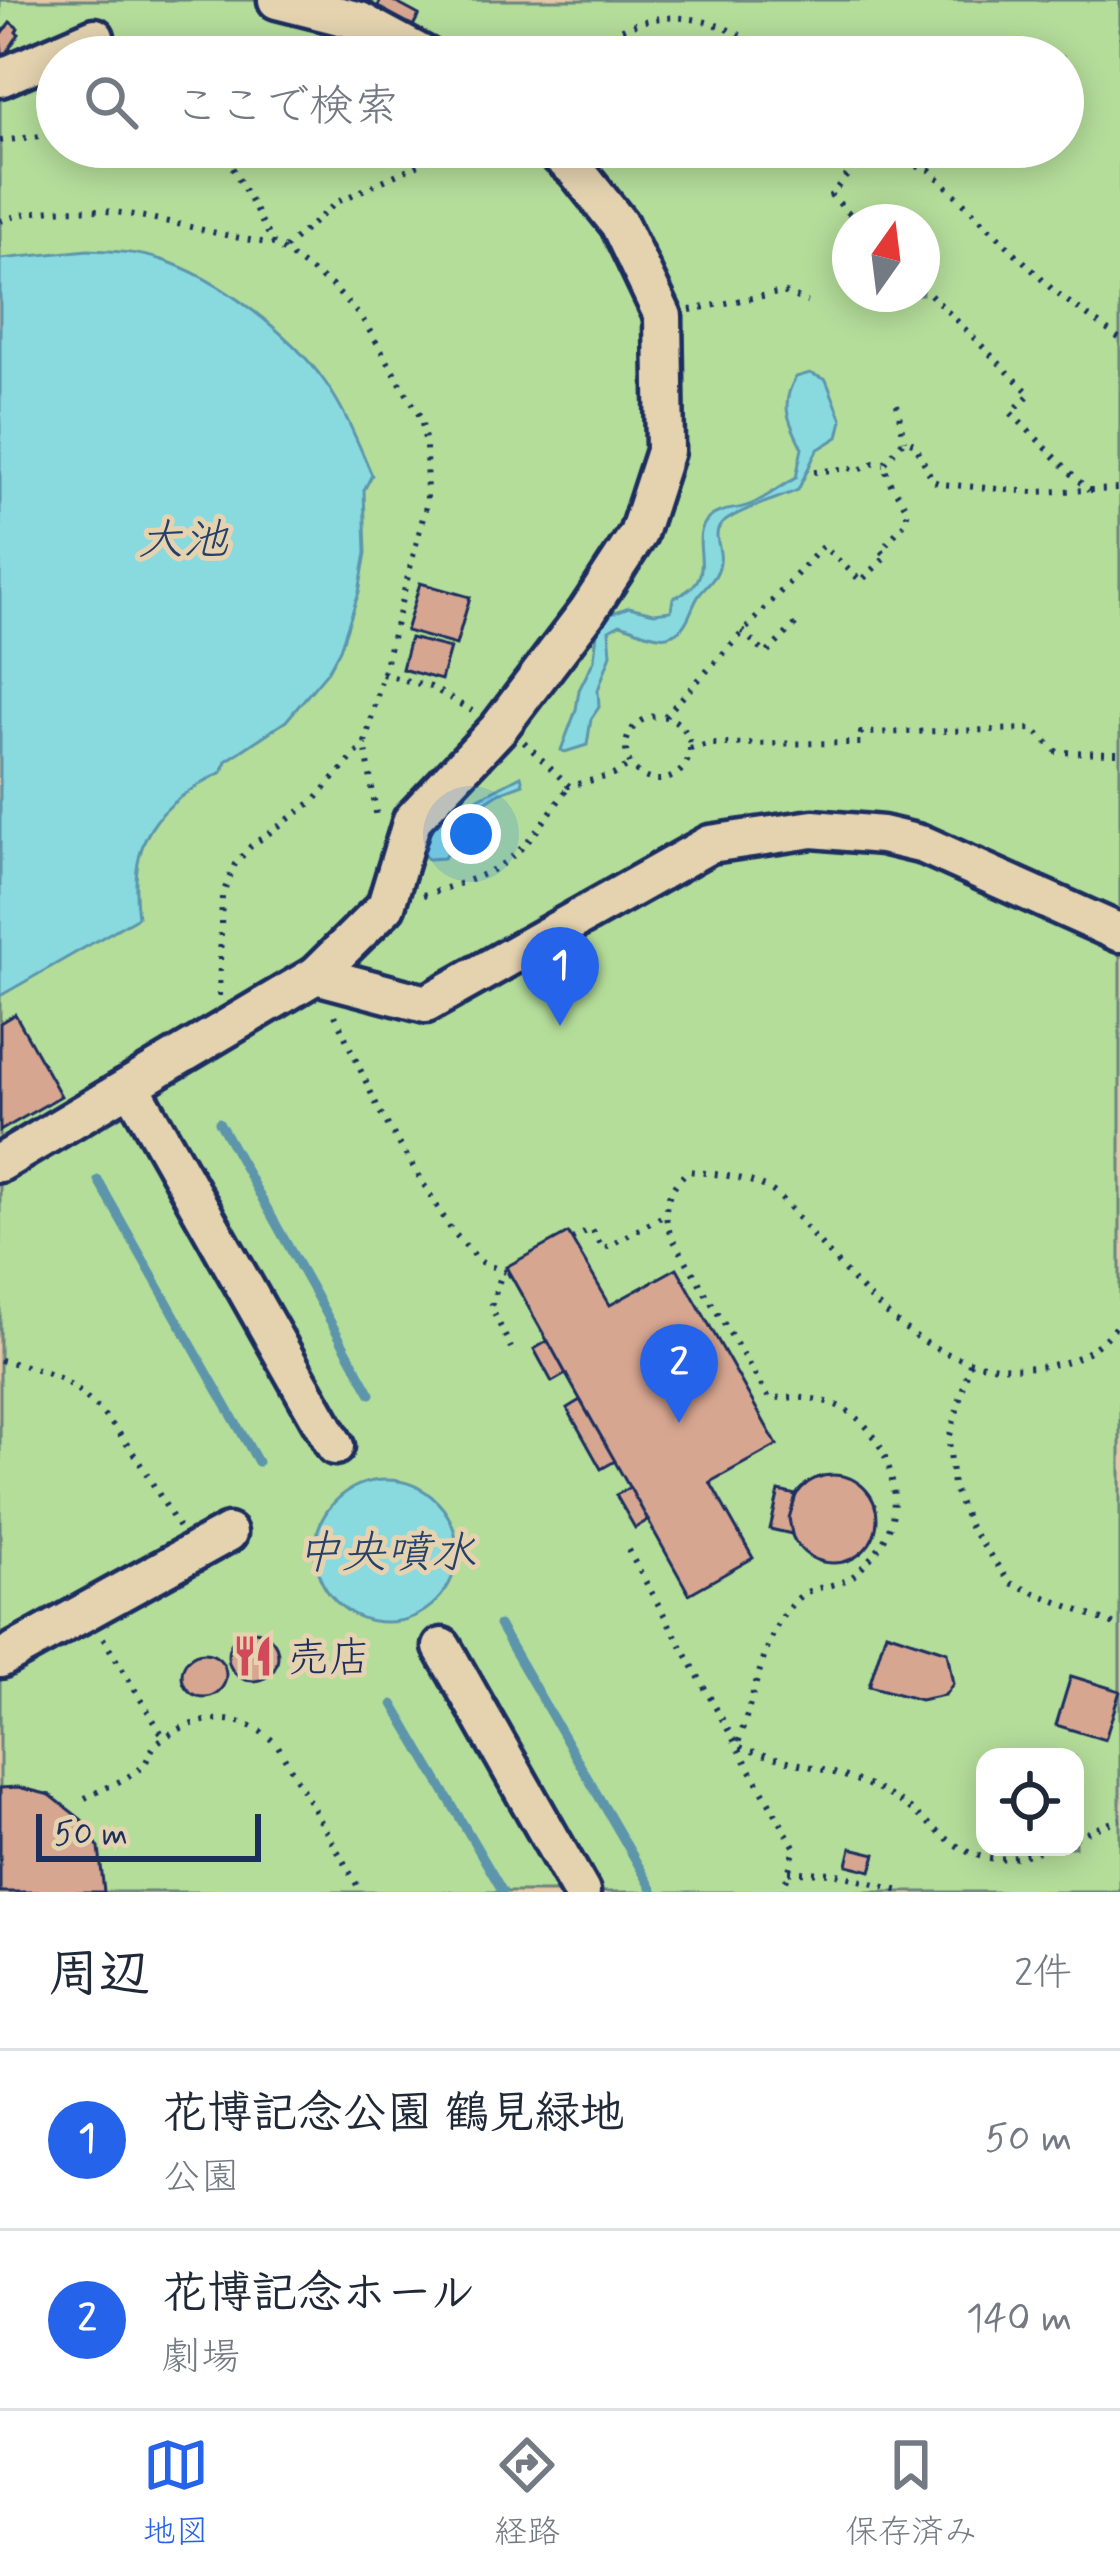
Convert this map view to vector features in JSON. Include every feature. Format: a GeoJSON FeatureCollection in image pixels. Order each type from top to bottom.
{"type":"FeatureCollection","features":[{"type":"Feature","properties":{"kind":"street"},"geometry":{"type":"LineString","coordinates":[[277,0],[360,21],[388,36]]}},
{"type":"Feature","properties":{"kind":"street"},"geometry":{"type":"LineString","coordinates":[[0,78],[36,62]]}},
{"type":"Feature","properties":{"kind":"street"},"geometry":{"type":"LineString","coordinates":[[0,1163],[316,975],[386,907],[412,820],[498,729],[587,612],[638,534],[665,452],[663,316],[619,224],[573,168]]}},
{"type":"Feature","properties":{"kind":"street"},"geometry":{"type":"LineString","coordinates":[[316,975],[426,1004],[710,844],[813,829],[863,832],[924,845],[1120,933]]}},
{"type":"Feature","properties":{"kind":"street"},"geometry":{"type":"LineString","coordinates":[[131,1086],[335,1446]]}},
{"type":"Feature","properties":{"kind":"street"},"geometry":{"type":"LineString","coordinates":[[0,1659],[228,1533]]}},
{"type":"Feature","properties":{"kind":"street"},"geometry":{"type":"LineString","coordinates":[[442,1647],[581,1892]]}},
{"type":"Feature","properties":{"kind":"path"},"geometry":{"type":"LineString","coordinates":[[608,36],[633,20],[659,15],[717,23],[739,36]]}},
{"type":"Feature","properties":{"kind":"path"},"geometry":{"type":"LineString","coordinates":[[0,141],[36,137]]}},
{"type":"Feature","properties":{"kind":"path"},"geometry":{"type":"LineString","coordinates":[[233,168],[274,244]]}},
{"type":"Feature","properties":{"kind":"path"},"geometry":{"type":"LineString","coordinates":[[284,249],[337,202],[411,168]]}},
{"type":"Feature","properties":{"kind":"path"},"geometry":{"type":"LineString","coordinates":[[841,204],[831,194],[850,168]]}},
{"type":"Feature","properties":{"kind":"path"},"geometry":{"type":"LineString","coordinates":[[923,168],[1056,293],[1120,339]]}},
{"type":"Feature","properties":{"kind":"path"},"geometry":{"type":"LineString","coordinates":[[0,221],[22,213],[101,208],[274,244],[332,286],[362,318],[421,418],[426,445],[427,502],[365,743],[379,832]]}},
{"type":"Feature","properties":{"kind":"path"},"geometry":{"type":"LineString","coordinates":[[663,316],[783,292],[807,302]]}},
{"type":"Feature","properties":{"kind":"path"},"geometry":{"type":"LineString","coordinates":[[940,304],[1030,394],[1011,413],[1088,491]]}},
{"type":"Feature","properties":{"kind":"path"},"geometry":{"type":"LineString","coordinates":[[897,404],[904,440]]}},
{"type":"Feature","properties":{"kind":"path"},"geometry":{"type":"LineString","coordinates":[[904,440],[915,444],[932,481],[941,484],[993,490],[1120,489]]}},
{"type":"Feature","properties":{"kind":"path"},"geometry":{"type":"LineString","coordinates":[[884,464],[904,440]]}},
{"type":"Feature","properties":{"kind":"path"},"geometry":{"type":"LineString","coordinates":[[814,472],[857,471],[884,464]]}},
{"type":"Feature","properties":{"kind":"path"},"geometry":{"type":"LineString","coordinates":[[664,716],[685,731],[690,749],[680,772],[663,780],[645,778],[630,765],[625,747],[631,730],[646,718],[664,716],[823,545],[861,581],[887,556],[881,550],[905,523],[908,510],[889,482],[884,464]]}},
{"type":"Feature","properties":{"kind":"path"},"geometry":{"type":"LineString","coordinates":[[742,631],[766,655],[797,623]]}},
{"type":"Feature","properties":{"kind":"path"},"geometry":{"type":"LineString","coordinates":[[382,674],[431,687],[529,744],[569,786]]}},
{"type":"Feature","properties":{"kind":"path"},"geometry":{"type":"LineString","coordinates":[[690,749],[708,744],[861,743],[861,733],[1033,729],[1057,752],[1120,753]]}},
{"type":"Feature","properties":{"kind":"path"},"geometry":{"type":"LineString","coordinates":[[217,1034],[222,896],[228,876],[250,846],[315,800],[365,743]]}},
{"type":"Feature","properties":{"kind":"path"},"geometry":{"type":"LineString","coordinates":[[386,907],[482,878],[502,867],[520,853],[569,786],[613,775],[630,765]]}},
{"type":"Feature","properties":{"kind":"path"},"geometry":{"type":"LineString","coordinates":[[316,975],[380,1112],[443,1218],[472,1255],[510,1274],[500,1279],[491,1307],[511,1348]]}},
{"type":"Feature","properties":{"kind":"path"},"geometry":{"type":"LineString","coordinates":[[737,1746],[779,1620],[805,1590],[848,1580],[881,1546],[894,1513],[890,1472],[877,1438],[849,1412],[811,1397],[769,1398],[671,1236],[663,1216],[671,1186],[688,1172],[723,1175],[771,1189],[902,1329],[970,1363],[1021,1368],[1064,1365],[1102,1346],[1120,1321]]}},
{"type":"Feature","properties":{"kind":"path"},"geometry":{"type":"LineString","coordinates":[[572,1239],[592,1228],[603,1249],[663,1216]]}},
{"type":"Feature","properties":{"kind":"path"},"geometry":{"type":"LineString","coordinates":[[0,1360],[64,1381],[94,1408],[119,1435],[194,1551]]}},
{"type":"Feature","properties":{"kind":"path"},"geometry":{"type":"LineString","coordinates":[[970,1363],[949,1439],[953,1487],[970,1527],[1010,1583],[1120,1627]]}},
{"type":"Feature","properties":{"kind":"path"},"geometry":{"type":"LineString","coordinates":[[628,1550],[796,1848],[783,1892]]}},
{"type":"Feature","properties":{"kind":"path"},"geometry":{"type":"LineString","coordinates":[[85,1610],[165,1739]]}},
{"type":"Feature","properties":{"kind":"path"},"geometry":{"type":"LineString","coordinates":[[85,1798],[144,1765],[165,1739],[204,1721],[227,1718],[250,1724],[270,1737],[361,1892]]}},
{"type":"Feature","properties":{"kind":"path"},"geometry":{"type":"LineString","coordinates":[[737,1746],[881,1790],[951,1844],[976,1856]]}},
{"type":"Feature","properties":{"kind":"path"},"geometry":{"type":"LineString","coordinates":[[1084,1834],[1120,1820]]}},
{"type":"Feature","properties":{"kind":"path"},"geometry":{"type":"LineString","coordinates":[[976,1856],[985,1860],[1028,1856]]}},
{"type":"Feature","properties":{"kind":"path"},"geometry":{"type":"LineString","coordinates":[[789,1872],[834,1874],[904,1892]]}},
{"type":"Feature","properties":{"kind":"green space"},"geometry":{"type":"Polygon","coordinates":[[[0,0],[1120,0],[1120,1892],[0,1892],[0,0]]]}},
{"type":"Feature","properties":{"kind":"water","name":"大池"},"geometry":{"type":"Polygon","coordinates":[[[88,250],[153,257],[183,268],[252,310],[311,364],[339,404],[372,475],[364,490],[366,553],[359,592],[328,671],[286,721],[226,761],[222,772],[179,798],[151,828],[137,867],[138,917],[0,996],[0,259],[88,250]]]}},
{"type":"Feature","properties":{"kind":"water"},"geometry":{"type":"Polygon","coordinates":[[[810,373],[826,380],[842,420],[838,437],[817,450],[798,490],[745,510],[720,526],[717,572],[681,629],[665,636],[620,624],[609,630],[611,654],[587,745],[561,750],[579,690],[594,660],[602,617],[629,607],[654,613],[671,611],[673,598],[697,581],[700,539],[708,519],[754,503],[796,478],[802,448],[790,421],[788,396],[796,377],[810,373]]]}},
{"type":"Feature","properties":{"kind":"water"},"geometry":{"type":"Polygon","coordinates":[[[521,776],[523,784],[499,793],[450,825],[450,847],[444,858],[428,859],[419,851],[418,839],[444,816],[521,776]]]}},
{"type":"Feature","properties":{"kind":"water","name":"中央噴水"},"geometry":{"type":"Polygon","coordinates":[[[386,1480],[413,1486],[436,1501],[451,1524],[457,1551],[451,1578],[436,1601],[413,1616],[386,1622],[359,1616],[336,1601],[321,1578],[315,1551],[321,1524],[336,1501],[359,1486],[386,1480]]]}},
{"type":"Feature","properties":{"kind":"building"},"geometry":{"type":"Polygon","coordinates":[[[381,0],[391,0],[419,15],[409,33],[374,14],[381,0]]]}},
{"type":"Feature","properties":{"kind":"building"},"geometry":{"type":"Polygon","coordinates":[[[10,22],[19,34],[3,58],[0,37],[10,22]]]}},
{"type":"Feature","properties":{"kind":"building"},"geometry":{"type":"Polygon","coordinates":[[[420,583],[470,597],[456,645],[406,631],[420,583]]]}},
{"type":"Feature","properties":{"kind":"building"},"geometry":{"type":"Polygon","coordinates":[[[410,638],[450,648],[441,680],[402,669],[410,638]]]}},
{"type":"Feature","properties":{"kind":"building"},"geometry":{"type":"Polygon","coordinates":[[[15,1014],[61,1096],[0,1131],[0,1023],[15,1014]]]}},
{"type":"Feature","properties":{"kind":"building"},"geometry":{"type":"Polygon","coordinates":[[[568,1233],[610,1305],[677,1268],[777,1445],[710,1482],[753,1558],[689,1594],[506,1267],[568,1233]]]}},
{"type":"Feature","properties":{"kind":"building"},"geometry":{"type":"Polygon","coordinates":[[[548,1341],[566,1374],[552,1382],[534,1349],[548,1341]]]}},
{"type":"Feature","properties":{"kind":"building"},"geometry":{"type":"Polygon","coordinates":[[[580,1400],[615,1461],[601,1469],[567,1408],[580,1400]]]}},
{"type":"Feature","properties":{"kind":"building"},"geometry":{"type":"Polygon","coordinates":[[[833,1475],[850,1478],[864,1488],[874,1502],[874,1536],[864,1550],[850,1560],[833,1563],[816,1560],[802,1550],[792,1536],[789,1519],[792,1502],[802,1488],[816,1478],[833,1475]]]}},
{"type":"Feature","properties":{"kind":"building"},"geometry":{"type":"Polygon","coordinates":[[[630,1488],[648,1520],[635,1528],[616,1495],[630,1488]]]}},
{"type":"Feature","properties":{"kind":"building"},"geometry":{"type":"Polygon","coordinates":[[[779,1491],[796,1495],[789,1518],[792,1534],[770,1529],[779,1491]]]}},
{"type":"Feature","properties":{"kind":"building","name":"売店"},"geometry":{"type":"Polygon","coordinates":[[[253,1631],[270,1639],[278,1656],[270,1673],[253,1681],[236,1673],[228,1656],[236,1639],[253,1631]]]}},
{"type":"Feature","properties":{"kind":"building"},"geometry":{"type":"Polygon","coordinates":[[[886,1632],[947,1652],[953,1684],[945,1695],[920,1700],[869,1686],[886,1632]]]}},
{"type":"Feature","properties":{"kind":"building"},"geometry":{"type":"Polygon","coordinates":[[[204,1653],[220,1659],[226,1675],[220,1691],[204,1697],[188,1691],[182,1675],[188,1659],[204,1653]]]}},
{"type":"Feature","properties":{"kind":"building"},"geometry":{"type":"Polygon","coordinates":[[[1071,1676],[1120,1691],[1105,1740],[1056,1725],[1071,1676]]]}},
{"type":"Feature","properties":{"kind":"building"},"geometry":{"type":"Polygon","coordinates":[[[0,1788],[50,1795],[82,1820],[99,1848],[104,1892],[0,1892],[0,1788]]]}},
{"type":"Feature","properties":{"kind":"building"},"geometry":{"type":"Polygon","coordinates":[[[851,1848],[876,1854],[871,1871],[847,1865],[851,1848]]]}},
{"type":"Feature","properties":{"kind":"waterway"},"geometry":{"type":"LineString","coordinates":[[219,1122],[371,1394]]}},
{"type":"Feature","properties":{"kind":"waterway"},"geometry":{"type":"LineString","coordinates":[[98,1180],[258,1462]]}},
{"type":"Feature","properties":{"kind":"waterway"},"geometry":{"type":"LineString","coordinates":[[499,1625],[654,1892]]}},
{"type":"Feature","properties":{"kind":"waterway"},"geometry":{"type":"LineString","coordinates":[[393,1704],[503,1892]]}},
{"type":"Feature","properties":{"kind":"place","name":"花博記念公園 鶴見緑地"},"geometry":{"type":"Point","coordinates":[560,1026]}},
{"type":"Feature","properties":{"kind":"place","name":"花博記念ホール"},"geometry":{"type":"Point","coordinates":[679,1423]}},
{"type":"Feature","properties":{"kind":"place","name":"売店"},"geometry":{"type":"Point","coordinates":[253,1656]}}]}
